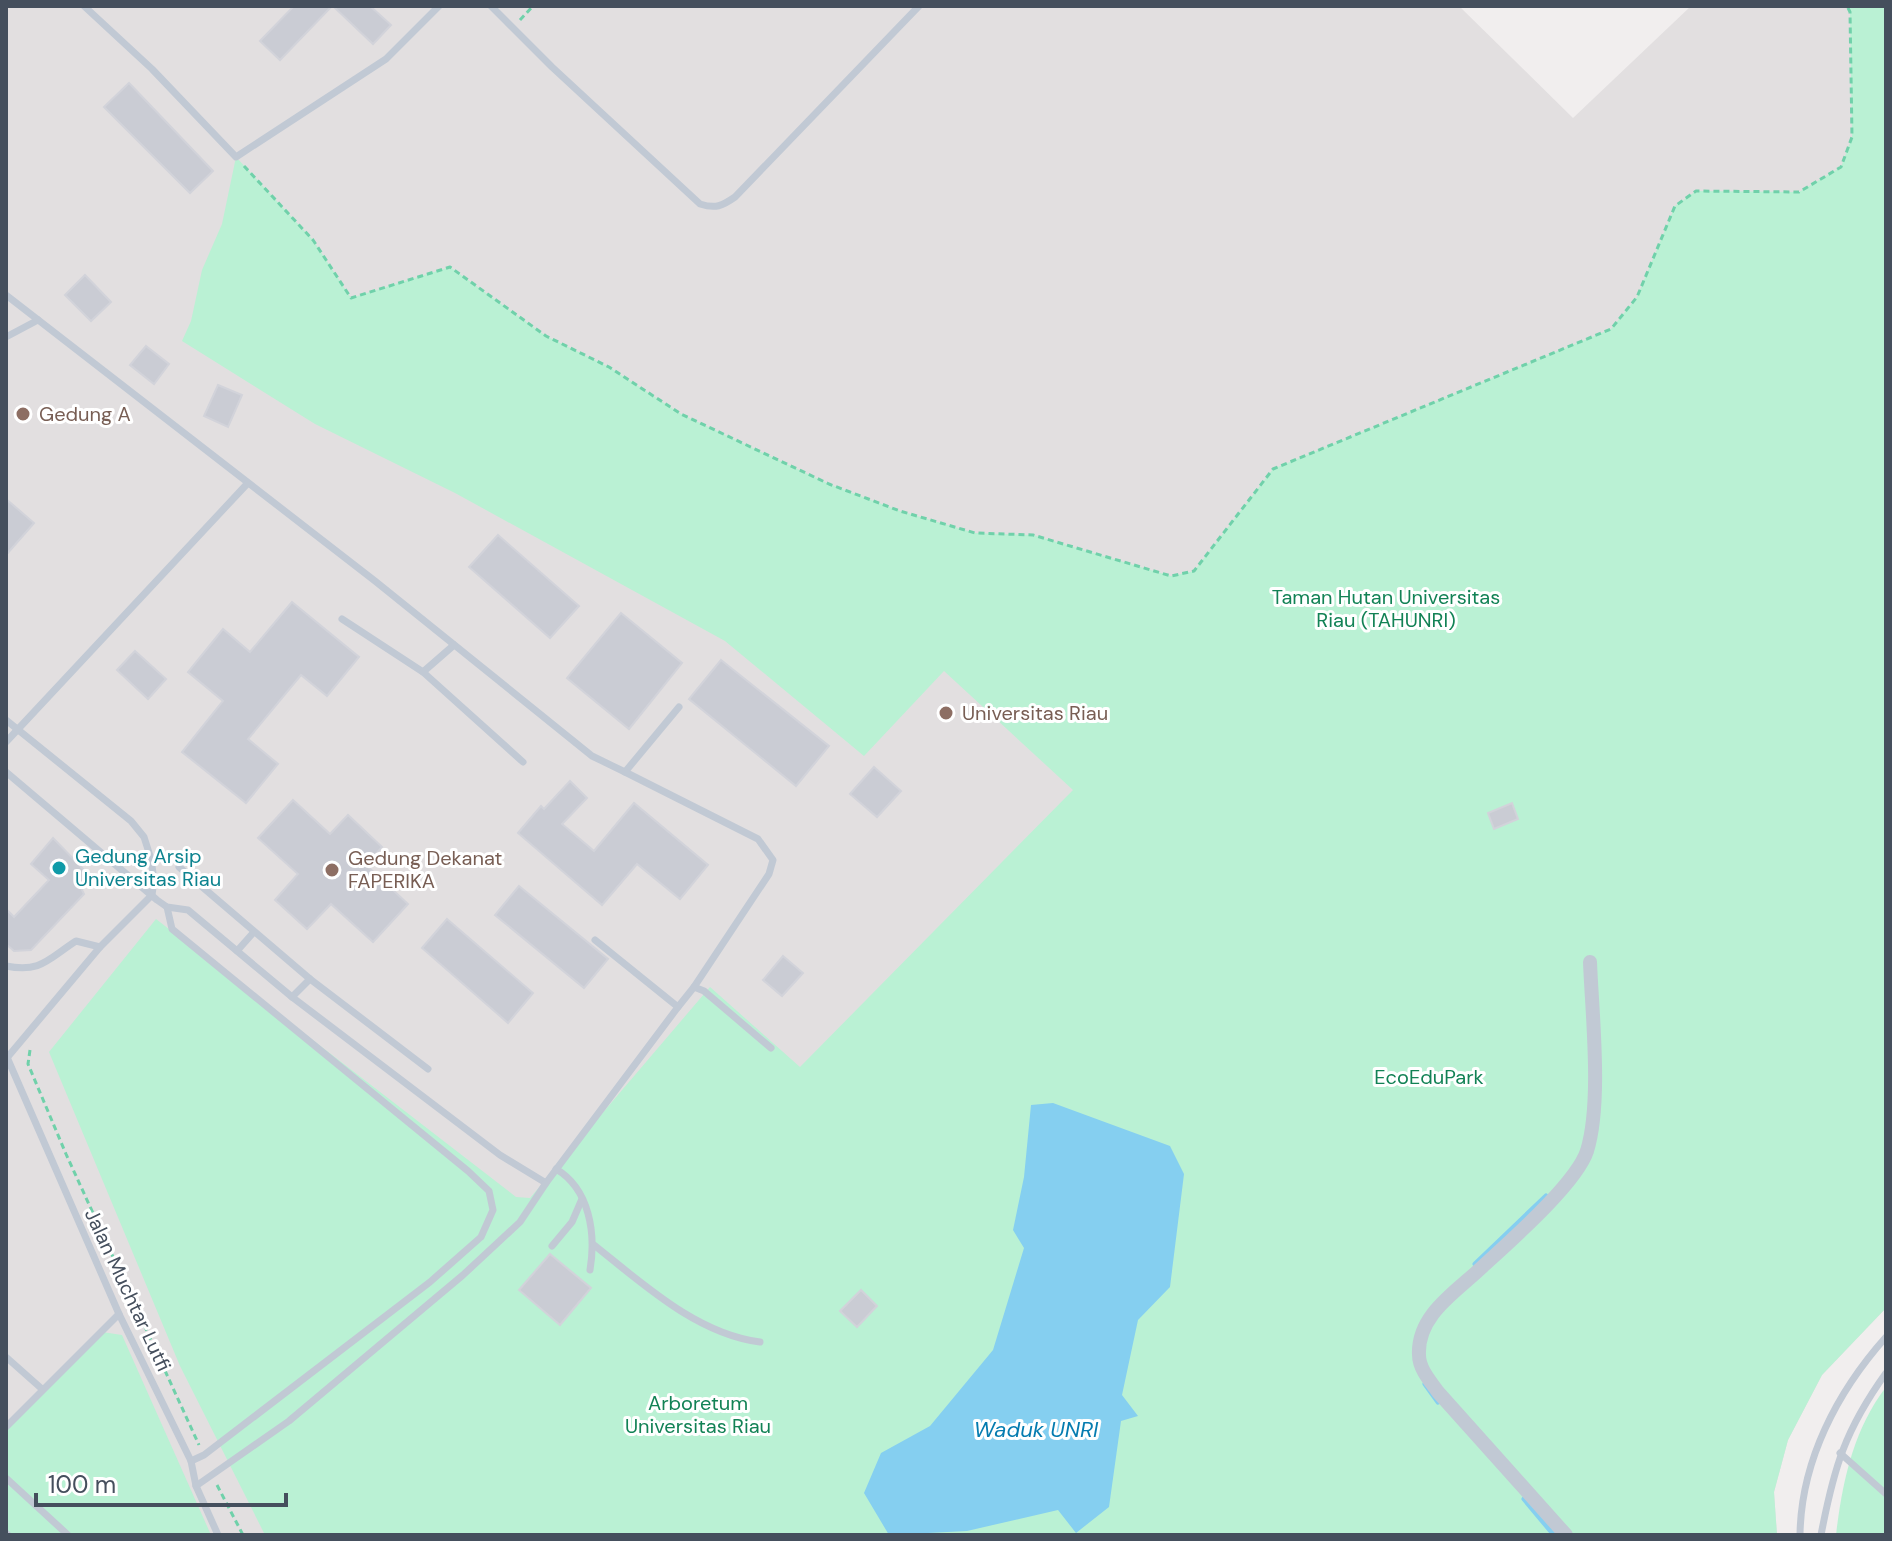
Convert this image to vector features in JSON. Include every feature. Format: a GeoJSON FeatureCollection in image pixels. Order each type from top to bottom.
{"type":"FeatureCollection","features":[{"type":"Feature","properties":{"kind":"street"},"geometry":{"type":"LineString","coordinates":[[1566,1535],[1438,1392],[1425,1374],[1419,1356],[1428,1322],[1442,1302],[1556,1194],[1577,1169],[1587,1151],[1593,1111],[1594,1064],[1590,962]]}},
{"type":"Feature","properties":{"kind":"lane"},"geometry":{"type":"LineString","coordinates":[[84,6],[152,69],[236,157],[386,59],[439,6]]}},
{"type":"Feature","properties":{"kind":"lane"},"geometry":{"type":"LineString","coordinates":[[491,6],[700,204],[712,208],[721,207],[735,197],[919,6]]}},
{"type":"Feature","properties":{"kind":"lane"},"geometry":{"type":"LineString","coordinates":[[6,295],[375,581],[592,756],[758,839],[773,860],[769,874],[694,987],[556,1169],[520,1222],[463,1275],[289,1421],[196,1486]]}},
{"type":"Feature","properties":{"kind":"lane"},"geometry":{"type":"LineString","coordinates":[[6,337],[38,320]]}},
{"type":"Feature","properties":{"kind":"lane"},"geometry":{"type":"LineString","coordinates":[[6,742],[247,484]]}},
{"type":"Feature","properties":{"kind":"lane"},"geometry":{"type":"LineString","coordinates":[[342,619],[423,672],[523,762]]}},
{"type":"Feature","properties":{"kind":"lane"},"geometry":{"type":"LineString","coordinates":[[423,672],[454,645]]}},
{"type":"Feature","properties":{"kind":"lane"},"geometry":{"type":"LineString","coordinates":[[625,772],[679,707]]}},
{"type":"Feature","properties":{"kind":"lane"},"geometry":{"type":"LineString","coordinates":[[6,720],[131,821],[144,837],[154,880],[152,895],[100,947],[7,1057]]}},
{"type":"Feature","properties":{"kind":"lane"},"geometry":{"type":"LineString","coordinates":[[6,772],[167,907],[188,910],[292,997],[500,1155],[546,1183]]}},
{"type":"Feature","properties":{"kind":"lane"},"geometry":{"type":"LineString","coordinates":[[179,867],[253,933],[428,1069]]}},
{"type":"Feature","properties":{"kind":"lane"},"geometry":{"type":"LineString","coordinates":[[167,907],[172,929],[468,1171],[489,1191],[493,1210],[481,1237],[430,1282],[204,1455],[191,1461]]}},
{"type":"Feature","properties":{"kind":"lane"},"geometry":{"type":"LineString","coordinates":[[237,951],[253,933]]}},
{"type":"Feature","properties":{"kind":"lane"},"geometry":{"type":"LineString","coordinates":[[595,940],[678,1007]]}},
{"type":"Feature","properties":{"kind":"lane"},"geometry":{"type":"LineString","coordinates":[[6,966],[23,970],[37,968],[76,941],[100,947]]}},
{"type":"Feature","properties":{"kind":"lane"},"geometry":{"type":"LineString","coordinates":[[292,997],[310,979]]}},
{"type":"Feature","properties":{"kind":"lane"},"geometry":{"type":"LineString","coordinates":[[694,987],[712,996],[771,1048]]}},
{"type":"Feature","properties":{"kind":"lane","name":"Jalan Muchtar Lutfi"},"geometry":{"type":"LineString","coordinates":[[7,1057],[119,1314],[191,1461],[196,1486],[218,1535]]}},
{"type":"Feature","properties":{"kind":"lane"},"geometry":{"type":"LineString","coordinates":[[556,1169],[568,1177],[589,1217],[594,1245],[590,1270]]}},
{"type":"Feature","properties":{"kind":"lane"},"geometry":{"type":"LineString","coordinates":[[552,1246],[572,1222],[582,1199]]}},
{"type":"Feature","properties":{"kind":"lane"},"geometry":{"type":"LineString","coordinates":[[594,1245],[654,1293],[714,1329],[737,1339],[760,1342]]}},
{"type":"Feature","properties":{"kind":"lane"},"geometry":{"type":"LineString","coordinates":[[6,1427],[119,1314]]}},
{"type":"Feature","properties":{"kind":"lane"},"geometry":{"type":"LineString","coordinates":[[1800,1535],[1801,1512],[1823,1430],[1872,1353],[1886,1337]]}},
{"type":"Feature","properties":{"kind":"lane"},"geometry":{"type":"LineString","coordinates":[[6,1357],[42,1389]]}},
{"type":"Feature","properties":{"kind":"lane"},"geometry":{"type":"LineString","coordinates":[[1821,1535],[1840,1453],[1863,1405],[1886,1373]]}},
{"type":"Feature","properties":{"kind":"lane"},"geometry":{"type":"LineString","coordinates":[[1840,1453],[1886,1494]]}},
{"type":"Feature","properties":{"kind":"lane"},"geometry":{"type":"LineString","coordinates":[[6,1478],[68,1535]]}},
{"type":"Feature","properties":{"kind":"path"},"geometry":{"type":"LineString","coordinates":[[512,28],[533,6]]}},
{"type":"Feature","properties":{"kind":"path"},"geometry":{"type":"LineString","coordinates":[[236,157],[313,240],[351,298],[450,267],[546,336],[609,367],[681,414],[829,484],[900,511],[975,533],[1033,535],[1171,576],[1194,571],[1273,469],[1611,329],[1637,297],[1675,206],[1696,191],[1799,192],[1841,167],[1852,137],[1850,12],[1847,6]]}},
{"type":"Feature","properties":{"kind":"path"},"geometry":{"type":"LineString","coordinates":[[32,1041],[28,1064],[204,1455]]}},
{"type":"Feature","properties":{"kind":"path"},"geometry":{"type":"LineString","coordinates":[[212,1474],[243,1535]]}},
{"type":"Feature","properties":{"kind":"shaded area","name":"Universitas Riau"},"geometry":{"type":"Polygon","coordinates":[[[6,6],[1459,6],[1573,118],[1691,6],[1886,6],[1886,1308],[1822,1375],[1788,1440],[1774,1492],[1777,1535],[6,1535],[6,6]]]}},
{"type":"Feature","properties":{"kind":"green space","name":"EcoEduPark"},"geometry":{"type":"Polygon","coordinates":[[[1847,6],[1886,6],[1886,1308],[1822,1375],[1788,1440],[1774,1492],[1777,1535],[265,1535],[180,1366],[49,1052],[156,919],[516,1197],[530,1198],[710,987],[800,1067],[1073,790],[944,671],[864,756],[725,641],[455,493],[315,424],[182,341],[191,321],[202,270],[222,224],[236,157],[313,240],[351,298],[450,267],[546,336],[609,367],[681,414],[829,484],[900,511],[975,533],[1033,535],[1171,576],[1194,571],[1273,469],[1611,329],[1637,297],[1675,206],[1696,191],[1799,192],[1841,167],[1852,137],[1850,12],[1847,6]]]}},
{"type":"Feature","properties":{"kind":"green space"},"geometry":{"type":"Polygon","coordinates":[[[102,1332],[122,1335],[211,1535],[6,1535],[6,1428],[102,1332]]]}},
{"type":"Feature","properties":{"kind":"green space"},"geometry":{"type":"Polygon","coordinates":[[[1886,1387],[1886,1535],[1836,1535],[1842,1496],[1857,1439],[1886,1387]]]}},
{"type":"Feature","properties":{"kind":"water","name":"Waduk UNRI"},"geometry":{"type":"Polygon","coordinates":[[[1053,1103],[1170,1146],[1184,1174],[1170,1287],[1138,1320],[1122,1395],[1138,1416],[1121,1421],[1109,1507],[1076,1533],[1058,1510],[967,1531],[889,1535],[864,1493],[881,1453],[930,1426],[993,1350],[1024,1248],[1013,1230],[1024,1177],[1031,1105],[1053,1103]]]}},
{"type":"Feature","properties":{"kind":"building"},"geometry":{"type":"Polygon","coordinates":[[[294,6],[332,6],[280,60],[260,41],[294,6]]]}},
{"type":"Feature","properties":{"kind":"building"},"geometry":{"type":"Polygon","coordinates":[[[333,6],[370,6],[391,25],[373,44],[333,6]]]}},
{"type":"Feature","properties":{"kind":"building"},"geometry":{"type":"Polygon","coordinates":[[[129,83],[213,171],[190,193],[104,107],[129,83]]]}},
{"type":"Feature","properties":{"kind":"building"},"geometry":{"type":"Polygon","coordinates":[[[85,275],[111,302],[91,321],[65,295],[85,275]]]}},
{"type":"Feature","properties":{"kind":"building"},"geometry":{"type":"Polygon","coordinates":[[[146,346],[169,364],[154,384],[130,365],[146,346]]]}},
{"type":"Feature","properties":{"kind":"building"},"geometry":{"type":"Polygon","coordinates":[[[218,385],[242,395],[228,427],[204,416],[218,385]]]}},
{"type":"Feature","properties":{"kind":"building"},"geometry":{"type":"Polygon","coordinates":[[[6,499],[34,523],[6,555],[6,499]]]}},
{"type":"Feature","properties":{"kind":"building"},"geometry":{"type":"Polygon","coordinates":[[[498,535],[579,606],[550,638],[469,567],[498,535]]]}},
{"type":"Feature","properties":{"kind":"building"},"geometry":{"type":"Polygon","coordinates":[[[292,602],[359,657],[327,696],[301,675],[248,739],[278,764],[246,803],[182,752],[223,701],[188,672],[223,629],[250,652],[292,602]]]}},
{"type":"Feature","properties":{"kind":"building"},"geometry":{"type":"Polygon","coordinates":[[[621,613],[682,663],[629,729],[567,678],[621,613]]]}},
{"type":"Feature","properties":{"kind":"building"},"geometry":{"type":"Polygon","coordinates":[[[135,651],[166,679],[148,699],[117,670],[135,651]]]}},
{"type":"Feature","properties":{"kind":"building"},"geometry":{"type":"Polygon","coordinates":[[[721,660],[829,746],[796,786],[689,699],[721,660]]]}},
{"type":"Feature","properties":{"kind":"building"},"geometry":{"type":"Polygon","coordinates":[[[874,767],[901,791],[877,817],[850,794],[874,767]]]}},
{"type":"Feature","properties":{"kind":"building"},"geometry":{"type":"Polygon","coordinates":[[[570,781],[587,798],[562,824],[594,851],[634,803],[708,865],[680,899],[637,864],[602,905],[518,833],[541,806],[544,809],[570,781]]]}},
{"type":"Feature","properties":{"kind":"building","name":"Gedung Dekanat FAPERIKA"},"geometry":{"type":"Polygon","coordinates":[[[293,800],[330,834],[348,815],[382,847],[366,865],[408,904],[373,942],[331,904],[307,929],[275,900],[298,874],[258,838],[293,800]]]}},
{"type":"Feature","properties":{"kind":"building"},"geometry":{"type":"Polygon","coordinates":[[[1512,803],[1518,819],[1494,829],[1488,813],[1512,803]]]}},
{"type":"Feature","properties":{"kind":"building"},"geometry":{"type":"Polygon","coordinates":[[[53,838],[87,873],[89,877],[82,890],[84,894],[31,950],[14,951],[6,944],[6,909],[14,917],[49,880],[31,864],[53,838]]]}},
{"type":"Feature","properties":{"kind":"building"},"geometry":{"type":"Polygon","coordinates":[[[519,886],[608,959],[584,988],[495,915],[519,886]]]}},
{"type":"Feature","properties":{"kind":"building"},"geometry":{"type":"Polygon","coordinates":[[[447,919],[533,993],[508,1023],[422,948],[447,919]]]}},
{"type":"Feature","properties":{"kind":"building"},"geometry":{"type":"Polygon","coordinates":[[[783,956],[803,973],[782,996],[763,980],[783,956]]]}},
{"type":"Feature","properties":{"kind":"building"},"geometry":{"type":"Polygon","coordinates":[[[550,1254],[591,1288],[560,1325],[519,1290],[550,1254]]]}},
{"type":"Feature","properties":{"kind":"building"},"geometry":{"type":"Polygon","coordinates":[[[861,1290],[877,1306],[857,1327],[840,1311],[861,1290]]]}},
{"type":"Feature","properties":{"kind":"waterway"},"geometry":{"type":"LineString","coordinates":[[1475,1264],[1546,1196]]}},
{"type":"Feature","properties":{"kind":"waterway"},"geometry":{"type":"LineString","coordinates":[[1425,1384],[1438,1402]]}},
{"type":"Feature","properties":{"kind":"waterway"},"geometry":{"type":"LineString","coordinates":[[1524,1499],[1554,1535]]}},
{"type":"Feature","properties":{"kind":"place","name":"Gedung A"},"geometry":{"type":"Point","coordinates":[23,414]}},
{"type":"Feature","properties":{"kind":"place","name":"Universitas Riau"},"geometry":{"type":"Point","coordinates":[946,713]}},
{"type":"Feature","properties":{"kind":"place","name":"Gedung Arsip Universitas Riau"},"geometry":{"type":"Point","coordinates":[59,868]}},
{"type":"Feature","properties":{"kind":"place","name":"Gedung Dekanat FAPERIKA"},"geometry":{"type":"Point","coordinates":[332,870]}},
{"type":"Feature","properties":{"kind":"park label","name":"Taman Hutan Universitas Riau (TAHUNRI)"},"geometry":{"type":"Point","coordinates":[1386,608]}},
{"type":"Feature","properties":{"kind":"park label","name":"Arboretum Universitas Riau"},"geometry":{"type":"Point","coordinates":[698,1414]}}]}
